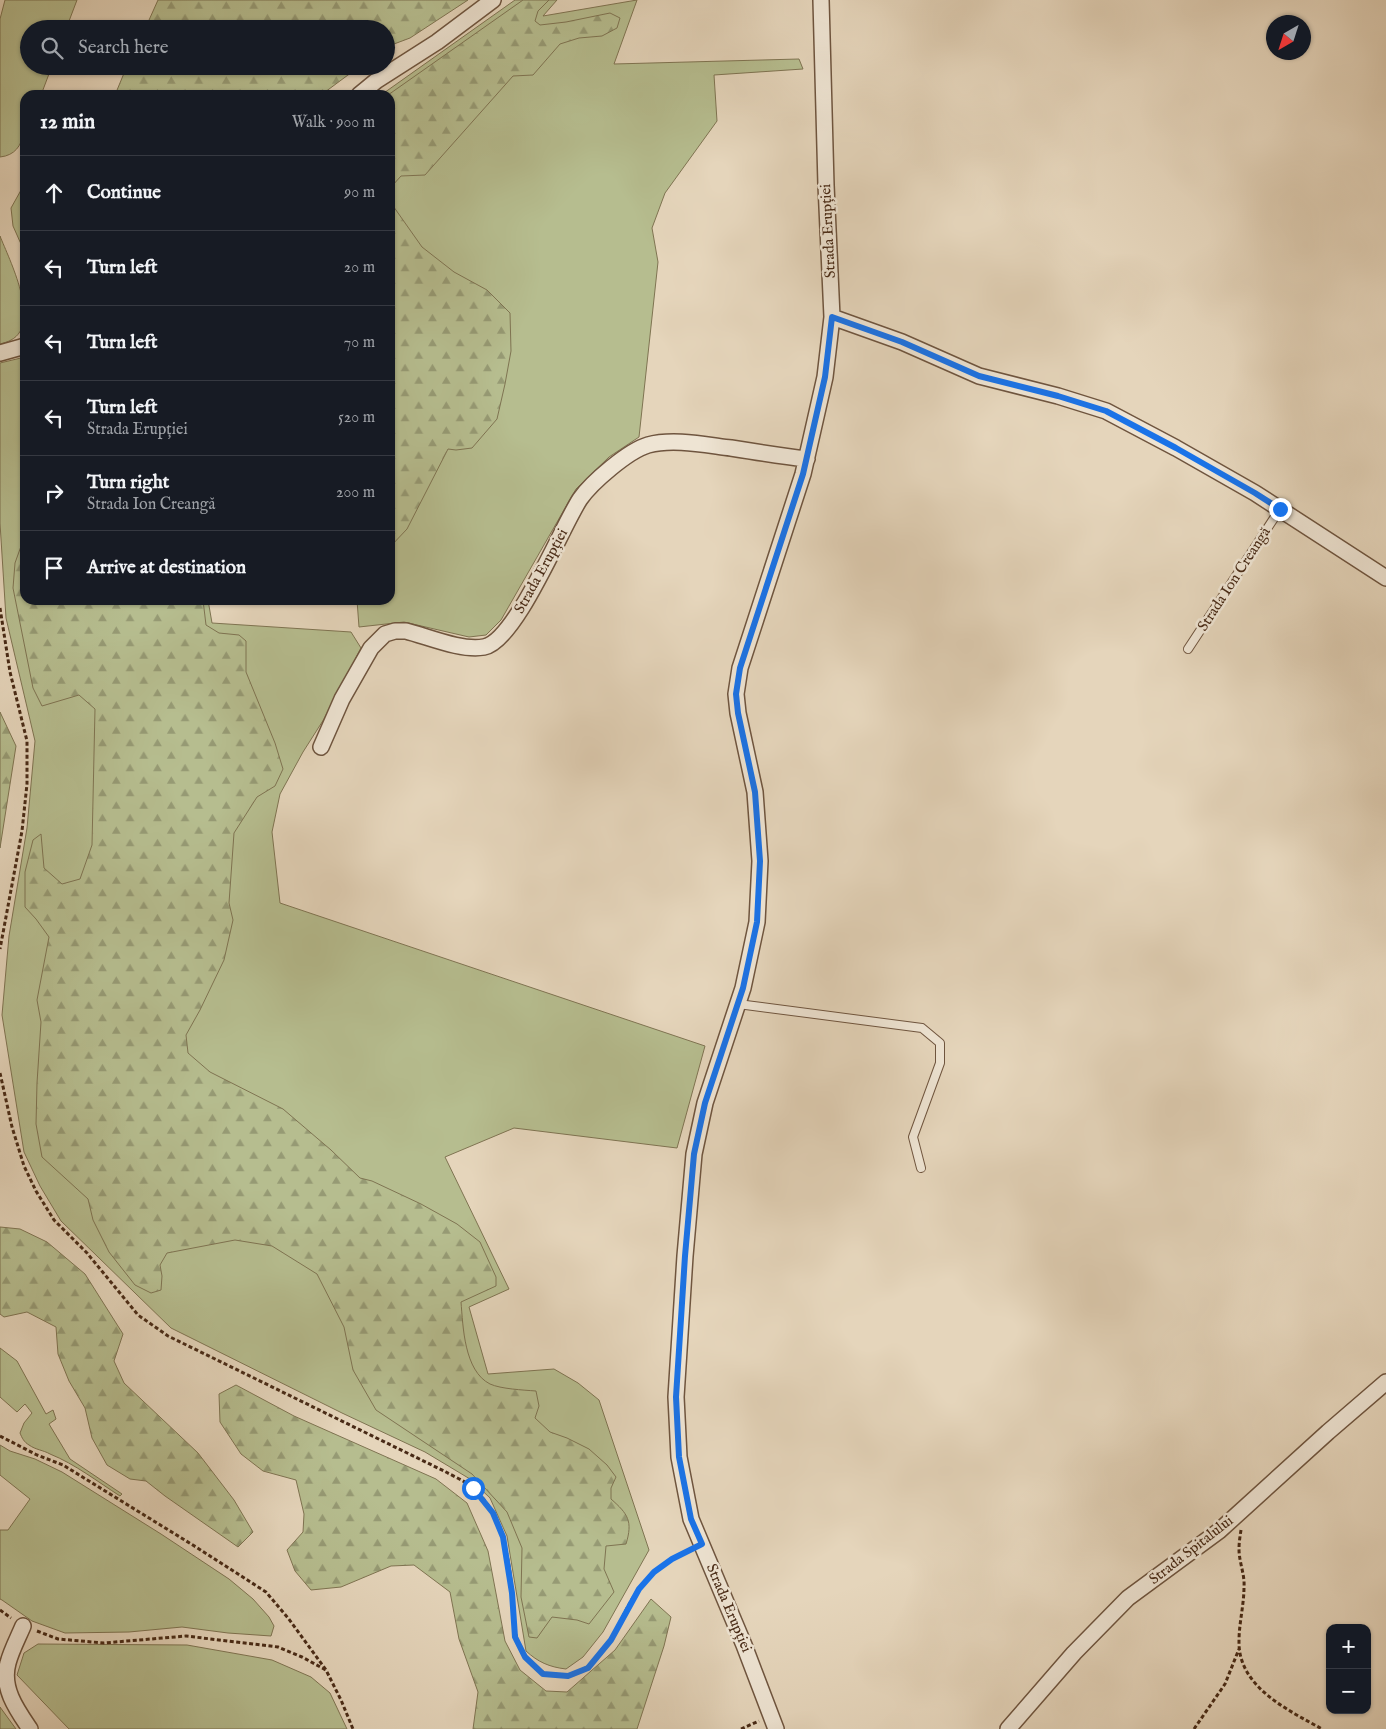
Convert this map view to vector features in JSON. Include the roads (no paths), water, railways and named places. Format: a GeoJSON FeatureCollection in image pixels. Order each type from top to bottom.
{"type":"FeatureCollection","features":[{"type":"Feature","properties":{"kind":"street"},"geometry":{"type":"LineString","coordinates":[[395,70],[437,42],[493,0]]}},
{"type":"Feature","properties":{"kind":"street","name":"Strada Erupției"},"geometry":{"type":"LineString","coordinates":[[776,1729],[744,1645],[691,1519],[679,1457],[676,1397],[694,1154],[705,1103],[743,988],[757,922],[760,861],[755,792],[738,713],[736,694],[740,668],[803,474],[825,377],[832,317],[821,0]]}},
{"type":"Feature","properties":{"kind":"street"},"geometry":{"type":"LineString","coordinates":[[366,90],[387,75]]}},
{"type":"Feature","properties":{"kind":"street"},"geometry":{"type":"LineString","coordinates":[[832,317],[902,342],[979,376],[1058,396],[1106,411],[1255,493],[1386,578]]}},
{"type":"Feature","properties":{"kind":"street"},"geometry":{"type":"LineString","coordinates":[[0,353],[20,347]]}},
{"type":"Feature","properties":{"kind":"street","name":"Strada Erupției"},"geometry":{"type":"LineString","coordinates":[[321,747],[342,699],[371,648],[385,634],[395,631],[406,631],[471,648],[486,646],[497,640],[518,614],[581,499],[598,479],[632,452],[648,445],[695,443],[806,459]]}},
{"type":"Feature","properties":{"kind":"street","name":"Strada Spitalului"},"geometry":{"type":"LineString","coordinates":[[1008,1729],[1074,1653],[1128,1598],[1219,1531],[1386,1382]]}},
{"type":"Feature","properties":{"kind":"street"},"geometry":{"type":"LineString","coordinates":[[22,1626],[7,1664],[8,1683],[14,1706],[30,1729]]}},
{"type":"Feature","properties":{"kind":"lane","name":"Strada Ion Creangă"},"geometry":{"type":"LineString","coordinates":[[1188,649],[1280,509]]}},
{"type":"Feature","properties":{"kind":"lane"},"geometry":{"type":"LineString","coordinates":[[738,1004],[922,1028],[940,1043],[940,1063],[913,1137],[921,1168]]}}]}
